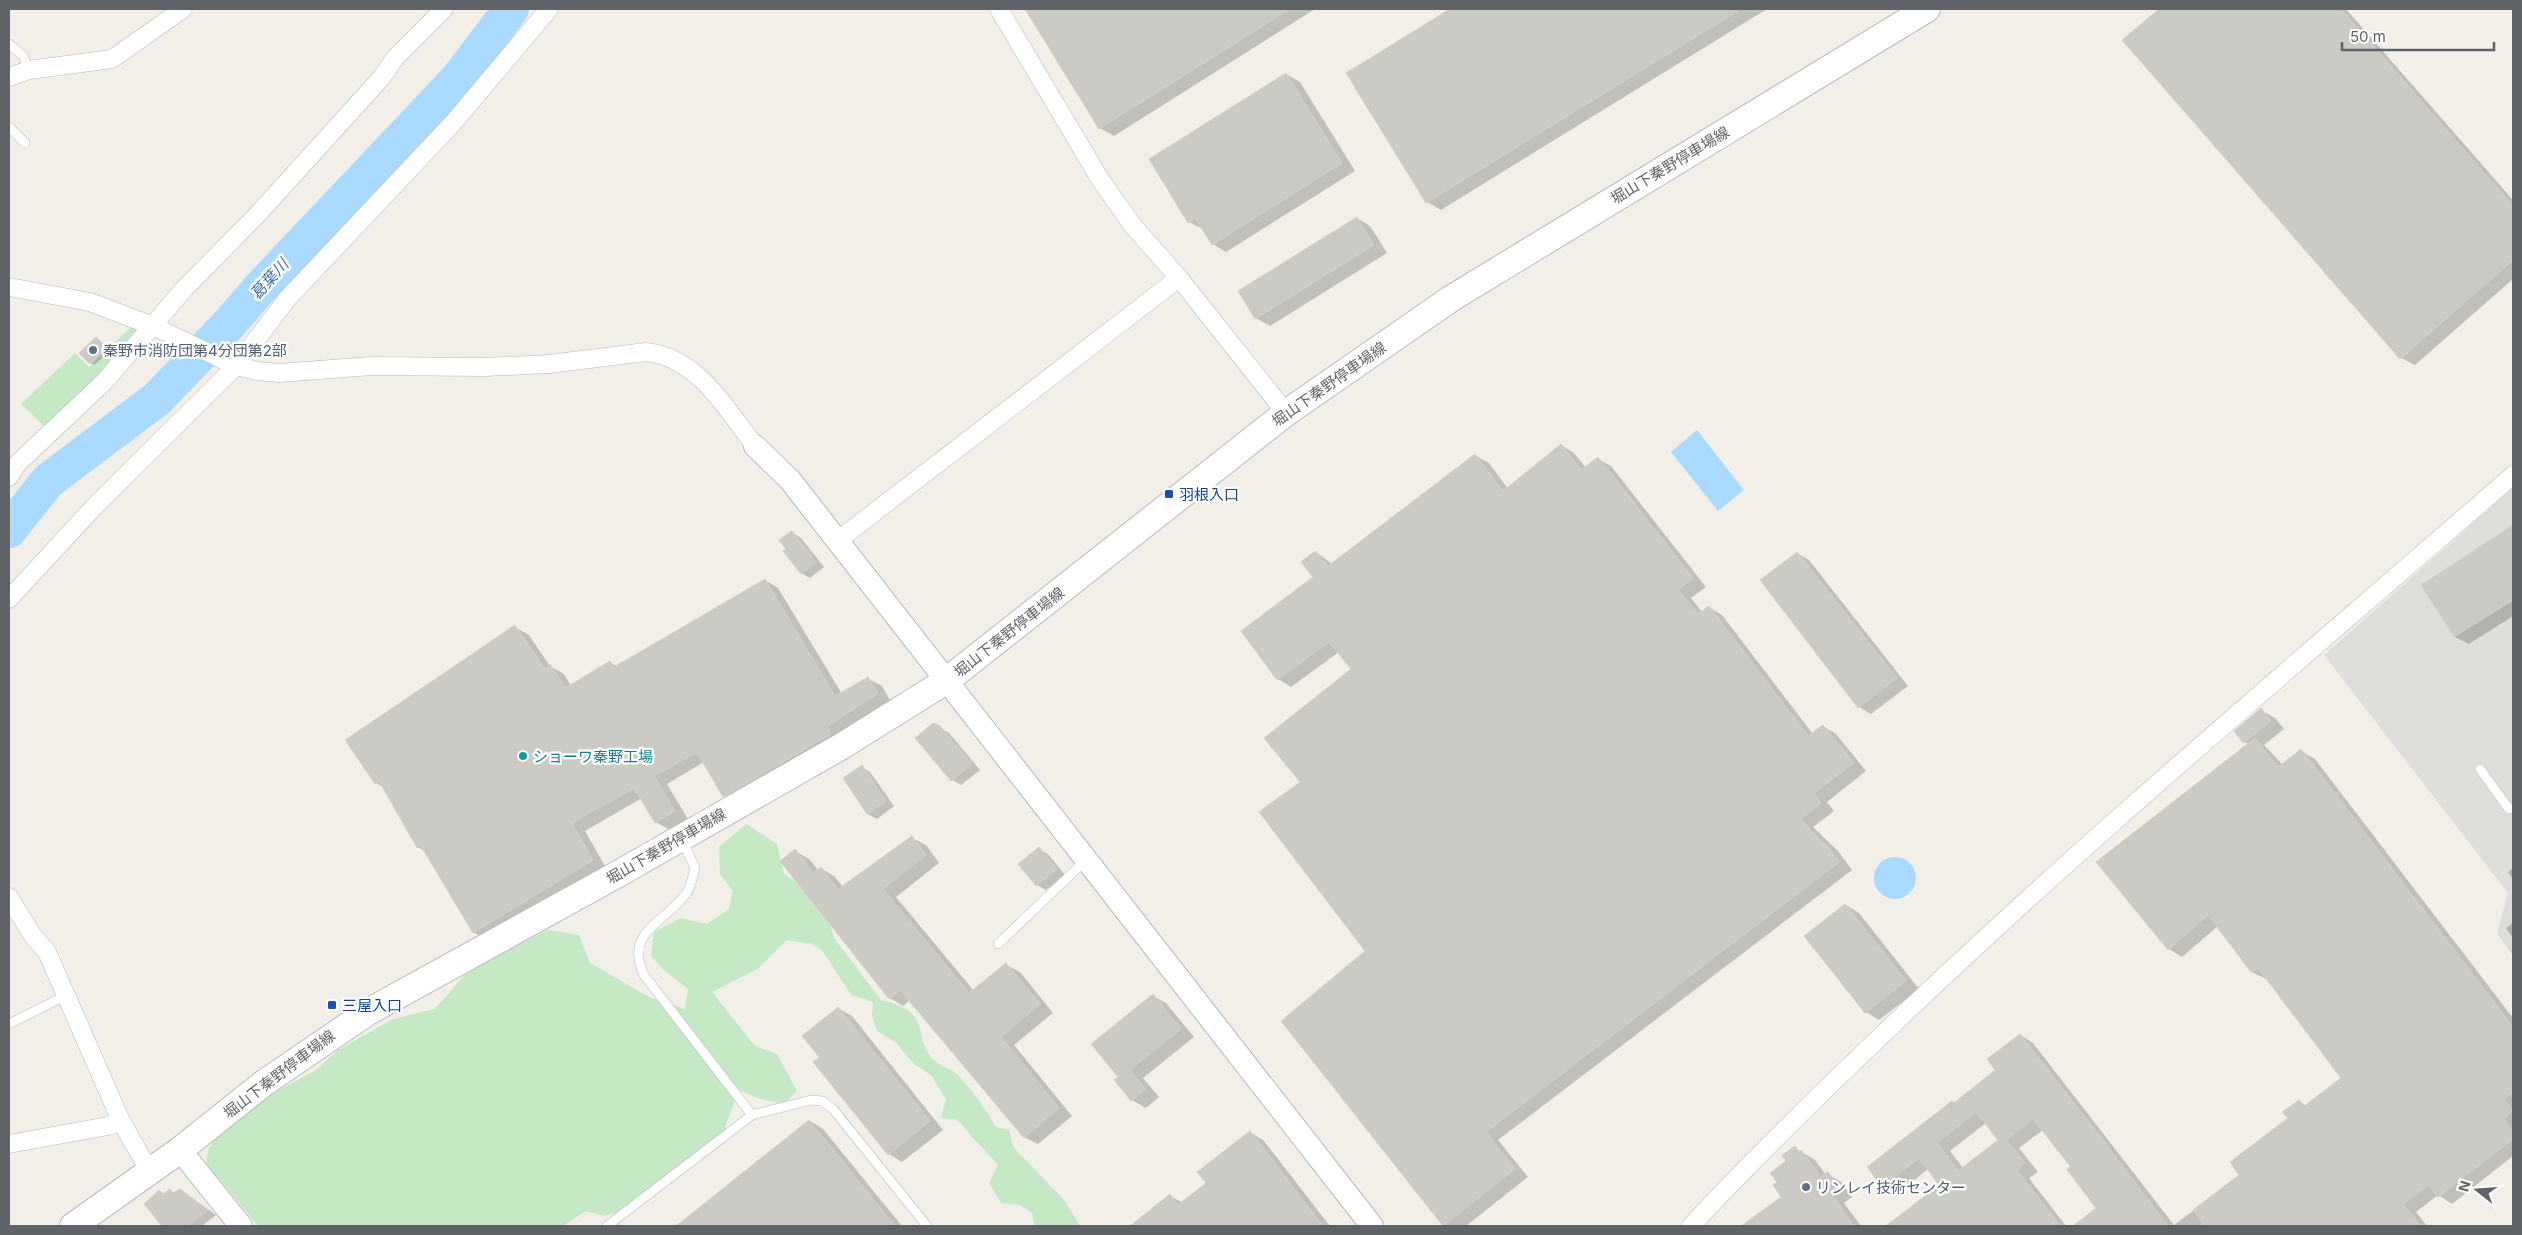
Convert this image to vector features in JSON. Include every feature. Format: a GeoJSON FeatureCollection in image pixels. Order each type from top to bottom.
{"type":"FeatureCollection","features":[{"type":"Feature","properties":{"kind":"main road","name":"堀山下秦野停車場線"},"geometry":{"type":"LineString","coordinates":[[73,1226],[180,1150],[264,1083],[368,1012],[842,746],[946,681],[1286,413],[1452,298],[1927,9]]}},
{"type":"Feature","properties":{"kind":"street"},"geometry":{"type":"LineString","coordinates":[[9,77],[29,70],[112,60],[183,9]]}},
{"type":"Feature","properties":{"kind":"street"},"geometry":{"type":"LineString","coordinates":[[9,599],[453,122],[549,9]]}},
{"type":"Feature","properties":{"kind":"street"},"geometry":{"type":"LineString","coordinates":[[999,9],[1100,179],[1133,226],[1179,278],[1286,413]]}},
{"type":"Feature","properties":{"kind":"street"},"geometry":{"type":"LineString","coordinates":[[9,476],[18,463],[104,382],[185,288],[258,214],[382,76],[395,58],[442,10]]}},
{"type":"Feature","properties":{"kind":"street"},"geometry":{"type":"LineString","coordinates":[[837,542],[1179,278]]}},
{"type":"Feature","properties":{"kind":"street"},"geometry":{"type":"LineString","coordinates":[[9,287],[90,302],[153,326],[230,363],[257,371],[279,373],[371,366],[484,367],[550,364],[646,352],[659,354],[688,367],[700,378],[755,446],[790,480],[1372,1226]]}},
{"type":"Feature","properties":{"kind":"street"},"geometry":{"type":"LineString","coordinates":[[1691,1226],[1757,1155],[1958,962],[2162,778],[2513,474]]}},
{"type":"Feature","properties":{"kind":"street"},"geometry":{"type":"LineString","coordinates":[[9,897],[33,936],[47,952],[121,1121],[150,1172]]}},
{"type":"Feature","properties":{"kind":"street"},"geometry":{"type":"LineString","coordinates":[[9,1144],[108,1126],[121,1121]]}},
{"type":"Feature","properties":{"kind":"street"},"geometry":{"type":"LineString","coordinates":[[180,1150],[242,1226]]}},
{"type":"Feature","properties":{"kind":"lane"},"geometry":{"type":"LineString","coordinates":[[9,44],[23,56],[29,70]]}},
{"type":"Feature","properties":{"kind":"lane"},"geometry":{"type":"LineString","coordinates":[[9,127],[25,144]]}},
{"type":"Feature","properties":{"kind":"lane"},"geometry":{"type":"LineString","coordinates":[[2480,769],[2512,810]]}},
{"type":"Feature","properties":{"kind":"lane"},"geometry":{"type":"LineString","coordinates":[[681,838],[695,868],[688,892],[667,915],[647,930],[637,947],[638,963],[644,976],[752,1115]]}},
{"type":"Feature","properties":{"kind":"lane"},"geometry":{"type":"LineString","coordinates":[[998,944],[1086,860]]}},
{"type":"Feature","properties":{"kind":"lane"},"geometry":{"type":"LineString","coordinates":[[9,1024],[65,996]]}},
{"type":"Feature","properties":{"kind":"lane"},"geometry":{"type":"LineString","coordinates":[[607,1226],[752,1115],[811,1100],[822,1101],[833,1109],[927,1226]]}},
{"type":"Feature","properties":{"kind":"shaded area"},"geometry":{"type":"Polygon","coordinates":[[[2513,488],[2513,956],[2497,933],[2508,893],[2324,655],[2513,488]]]}},
{"type":"Feature","properties":{"kind":"green space"},"geometry":{"type":"Polygon","coordinates":[[[132,326],[140,333],[46,428],[21,404],[75,353],[89,367],[132,326]]]}},
{"type":"Feature","properties":{"kind":"green space"},"geometry":{"type":"Polygon","coordinates":[[[746,824],[777,844],[784,874],[805,887],[828,916],[834,938],[881,1000],[898,1005],[909,1011],[916,1019],[928,1053],[936,1062],[953,1071],[965,1082],[996,1127],[1009,1130],[1013,1147],[1065,1201],[1080,1226],[1035,1226],[1032,1213],[1020,1205],[1001,1203],[989,1183],[998,1165],[957,1120],[941,1118],[946,1099],[931,1075],[914,1064],[895,1042],[877,1031],[872,1015],[873,1002],[851,995],[822,950],[812,944],[787,940],[759,968],[712,992],[755,1046],[777,1054],[797,1091],[784,1104],[757,1098],[739,1090],[725,1127],[723,1144],[688,1165],[632,1208],[604,1216],[586,1211],[563,1226],[258,1226],[206,1163],[209,1148],[220,1131],[272,1094],[316,1070],[338,1050],[393,1019],[435,1009],[468,971],[548,930],[579,935],[590,963],[649,997],[685,1009],[688,989],[664,970],[651,956],[654,932],[681,918],[707,924],[729,909],[733,891],[720,874],[719,847],[746,824]]]}},
{"type":"Feature","properties":{"kind":"water"},"geometry":{"type":"Polygon","coordinates":[[[1697,430],[1744,490],[1718,511],[1671,452],[1697,430]]]}},
{"type":"Feature","properties":{"kind":"water"},"geometry":{"type":"Polygon","coordinates":[[[1899,857],[1907,860],[1913,866],[1916,878],[1913,890],[1907,896],[1891,899],[1883,896],[1877,890],[1874,874],[1877,866],[1883,860],[1899,857]]]}},
{"type":"Feature","properties":{"kind":"building"},"geometry":{"type":"Polygon","coordinates":[[[1025,9],[1290,9],[1099,129],[1025,9]]]}},
{"type":"Feature","properties":{"kind":"building"},"geometry":{"type":"Polygon","coordinates":[[[1450,9],[1741,9],[1426,203],[1346,73],[1450,9]]]}},
{"type":"Feature","properties":{"kind":"building"},"geometry":{"type":"Polygon","coordinates":[[[2159,9],[2341,9],[2513,206],[2513,260],[2400,359],[2122,40],[2159,9]]]}},
{"type":"Feature","properties":{"kind":"building"},"geometry":{"type":"Polygon","coordinates":[[[1286,73],[1342,163],[1212,245],[1195,218],[1188,223],[1149,159],[1286,73]]]}},
{"type":"Feature","properties":{"kind":"building"},"geometry":{"type":"Polygon","coordinates":[[[1357,217],[1374,245],[1255,319],[1238,291],[1357,217]]]}},
{"type":"Feature","properties":{"kind":"building","name":"秦野市消防団第4分団第2部"},"geometry":{"type":"Polygon","coordinates":[[[96,337],[107,348],[90,364],[79,353],[96,337]]]}},
{"type":"Feature","properties":{"kind":"building"},"geometry":{"type":"Polygon","coordinates":[[[1561,444],[1581,470],[1598,457],[1693,578],[1678,590],[1698,614],[1709,606],[1808,736],[1823,725],[1854,763],[1814,793],[1821,803],[1801,819],[1822,843],[1824,842],[1839,862],[1486,1132],[1515,1169],[1443,1226],[1281,1021],[1365,951],[1259,812],[1300,782],[1264,738],[1351,669],[1329,642],[1277,680],[1241,631],[1313,577],[1301,562],[1315,551],[1328,566],[1475,454],[1503,491],[1561,444]]]}},
{"type":"Feature","properties":{"kind":"building"},"geometry":{"type":"Polygon","coordinates":[[[2513,525],[2513,600],[2454,637],[2421,585],[2513,525]]]}},
{"type":"Feature","properties":{"kind":"building"},"geometry":{"type":"Polygon","coordinates":[[[792,531],[816,562],[801,574],[783,551],[786,549],[779,540],[792,531]]]}},
{"type":"Feature","properties":{"kind":"building"},"geometry":{"type":"Polygon","coordinates":[[[1797,552],[1897,678],[1858,708],[1760,580],[1797,552]]]}},
{"type":"Feature","properties":{"kind":"building","name":"ショーワ秦野工場"},"geometry":{"type":"Polygon","coordinates":[[[765,579],[835,696],[868,677],[878,694],[827,726],[831,734],[723,797],[697,752],[654,776],[675,811],[655,823],[634,788],[572,823],[593,860],[473,933],[421,846],[417,848],[379,781],[375,784],[345,740],[515,625],[545,669],[550,664],[565,688],[610,661],[614,667],[765,579]]]}},
{"type":"Feature","properties":{"kind":"building"},"geometry":{"type":"Polygon","coordinates":[[[2261,708],[2271,721],[2243,743],[2234,731],[2261,708]]]}},
{"type":"Feature","properties":{"kind":"building"},"geometry":{"type":"Polygon","coordinates":[[[933,723],[940,726],[972,764],[951,781],[915,738],[933,723]]]}},
{"type":"Feature","properties":{"kind":"building"},"geometry":{"type":"Polygon","coordinates":[[[2255,738],[2278,767],[2301,749],[2513,1027],[2513,1092],[2504,1099],[2513,1110],[2504,1120],[2513,1131],[2513,1139],[2438,1197],[2428,1185],[2403,1204],[2421,1226],[2205,1226],[2193,1210],[2239,1175],[2230,1162],[2288,1118],[2282,1112],[2299,1100],[2304,1106],[2341,1078],[2258,968],[2251,972],[2208,915],[2168,950],[2096,862],[2255,738]]]}},
{"type":"Feature","properties":{"kind":"building"},"geometry":{"type":"Polygon","coordinates":[[[862,765],[886,801],[867,814],[843,778],[862,765]]]}},
{"type":"Feature","properties":{"kind":"building"},"geometry":{"type":"Polygon","coordinates":[[[912,836],[926,855],[883,889],[969,993],[1006,963],[1040,1004],[1001,1037],[1059,1108],[1024,1138],[900,990],[889,999],[780,861],[795,849],[813,873],[821,867],[838,889],[912,836]]]}},
{"type":"Feature","properties":{"kind":"building"},"geometry":{"type":"Polygon","coordinates":[[[1039,847],[1057,869],[1036,886],[1018,864],[1039,847]]]}},
{"type":"Feature","properties":{"kind":"building"},"geometry":{"type":"Polygon","coordinates":[[[1845,904],[1906,981],[1865,1013],[1804,936],[1845,904]]]}},
{"type":"Feature","properties":{"kind":"building"},"geometry":{"type":"Polygon","coordinates":[[[1153,994],[1181,1029],[1130,1070],[1146,1089],[1131,1101],[1114,1080],[1118,1077],[1091,1044],[1153,994]]]}},
{"type":"Feature","properties":{"kind":"building"},"geometry":{"type":"Polygon","coordinates":[[[838,1007],[930,1121],[888,1155],[813,1062],[819,1057],[802,1036],[838,1007]]]}},
{"type":"Feature","properties":{"kind":"building"},"geometry":{"type":"Polygon","coordinates":[[[2020,1034],[2168,1226],[2073,1226],[2096,1208],[2067,1170],[2070,1166],[2033,1119],[2006,1140],[2025,1163],[2017,1170],[2060,1226],[1886,1226],[1939,1185],[1919,1158],[1882,1187],[1867,1167],[1952,1101],[1954,1103],[1995,1070],[1987,1059],[2020,1034]],[[1976,1112],[1937,1143],[1958,1171],[1998,1140],[1976,1112]]]}},
{"type":"Feature","properties":{"kind":"building"},"geometry":{"type":"Polygon","coordinates":[[[809,1120],[895,1226],[676,1226],[809,1120]]]}},
{"type":"Feature","properties":{"kind":"building"},"geometry":{"type":"Polygon","coordinates":[[[1250,1131],[1323,1226],[1130,1226],[1170,1194],[1178,1205],[1206,1183],[1197,1172],[1250,1131]]]}},
{"type":"Feature","properties":{"kind":"building","name":"リンレイ技術センター"},"geometry":{"type":"Polygon","coordinates":[[[1795,1146],[1799,1152],[1801,1150],[1821,1177],[1828,1172],[1840,1189],[1832,1195],[1854,1226],[1741,1226],[1781,1197],[1773,1185],[1777,1182],[1770,1173],[1786,1161],[1782,1155],[1795,1146]]]}},
{"type":"Feature","properties":{"kind":"building"},"geometry":{"type":"Polygon","coordinates":[[[170,1189],[173,1193],[180,1189],[208,1210],[187,1226],[162,1226],[144,1204],[159,1190],[163,1194],[170,1189]]]}},
{"type":"Feature","properties":{"kind":"waterway","name":"葛葉川"},"geometry":{"type":"LineString","coordinates":[[9,530],[48,481],[157,399],[458,79],[511,9]]}},
{"type":"Feature","properties":{"kind":"place","name":"秦野市消防団第4分団第2部"},"geometry":{"type":"Point","coordinates":[93,350]}},
{"type":"Feature","properties":{"kind":"place","name":"羽根入口"},"geometry":{"type":"Point","coordinates":[1169,494]}},
{"type":"Feature","properties":{"kind":"place","name":"ショーワ秦野工場"},"geometry":{"type":"Point","coordinates":[523,756]}},
{"type":"Feature","properties":{"kind":"place","name":"三屋入口"},"geometry":{"type":"Point","coordinates":[332,1005]}},
{"type":"Feature","properties":{"kind":"place","name":"リンレイ技術センター"},"geometry":{"type":"Point","coordinates":[1806,1187]}}]}
